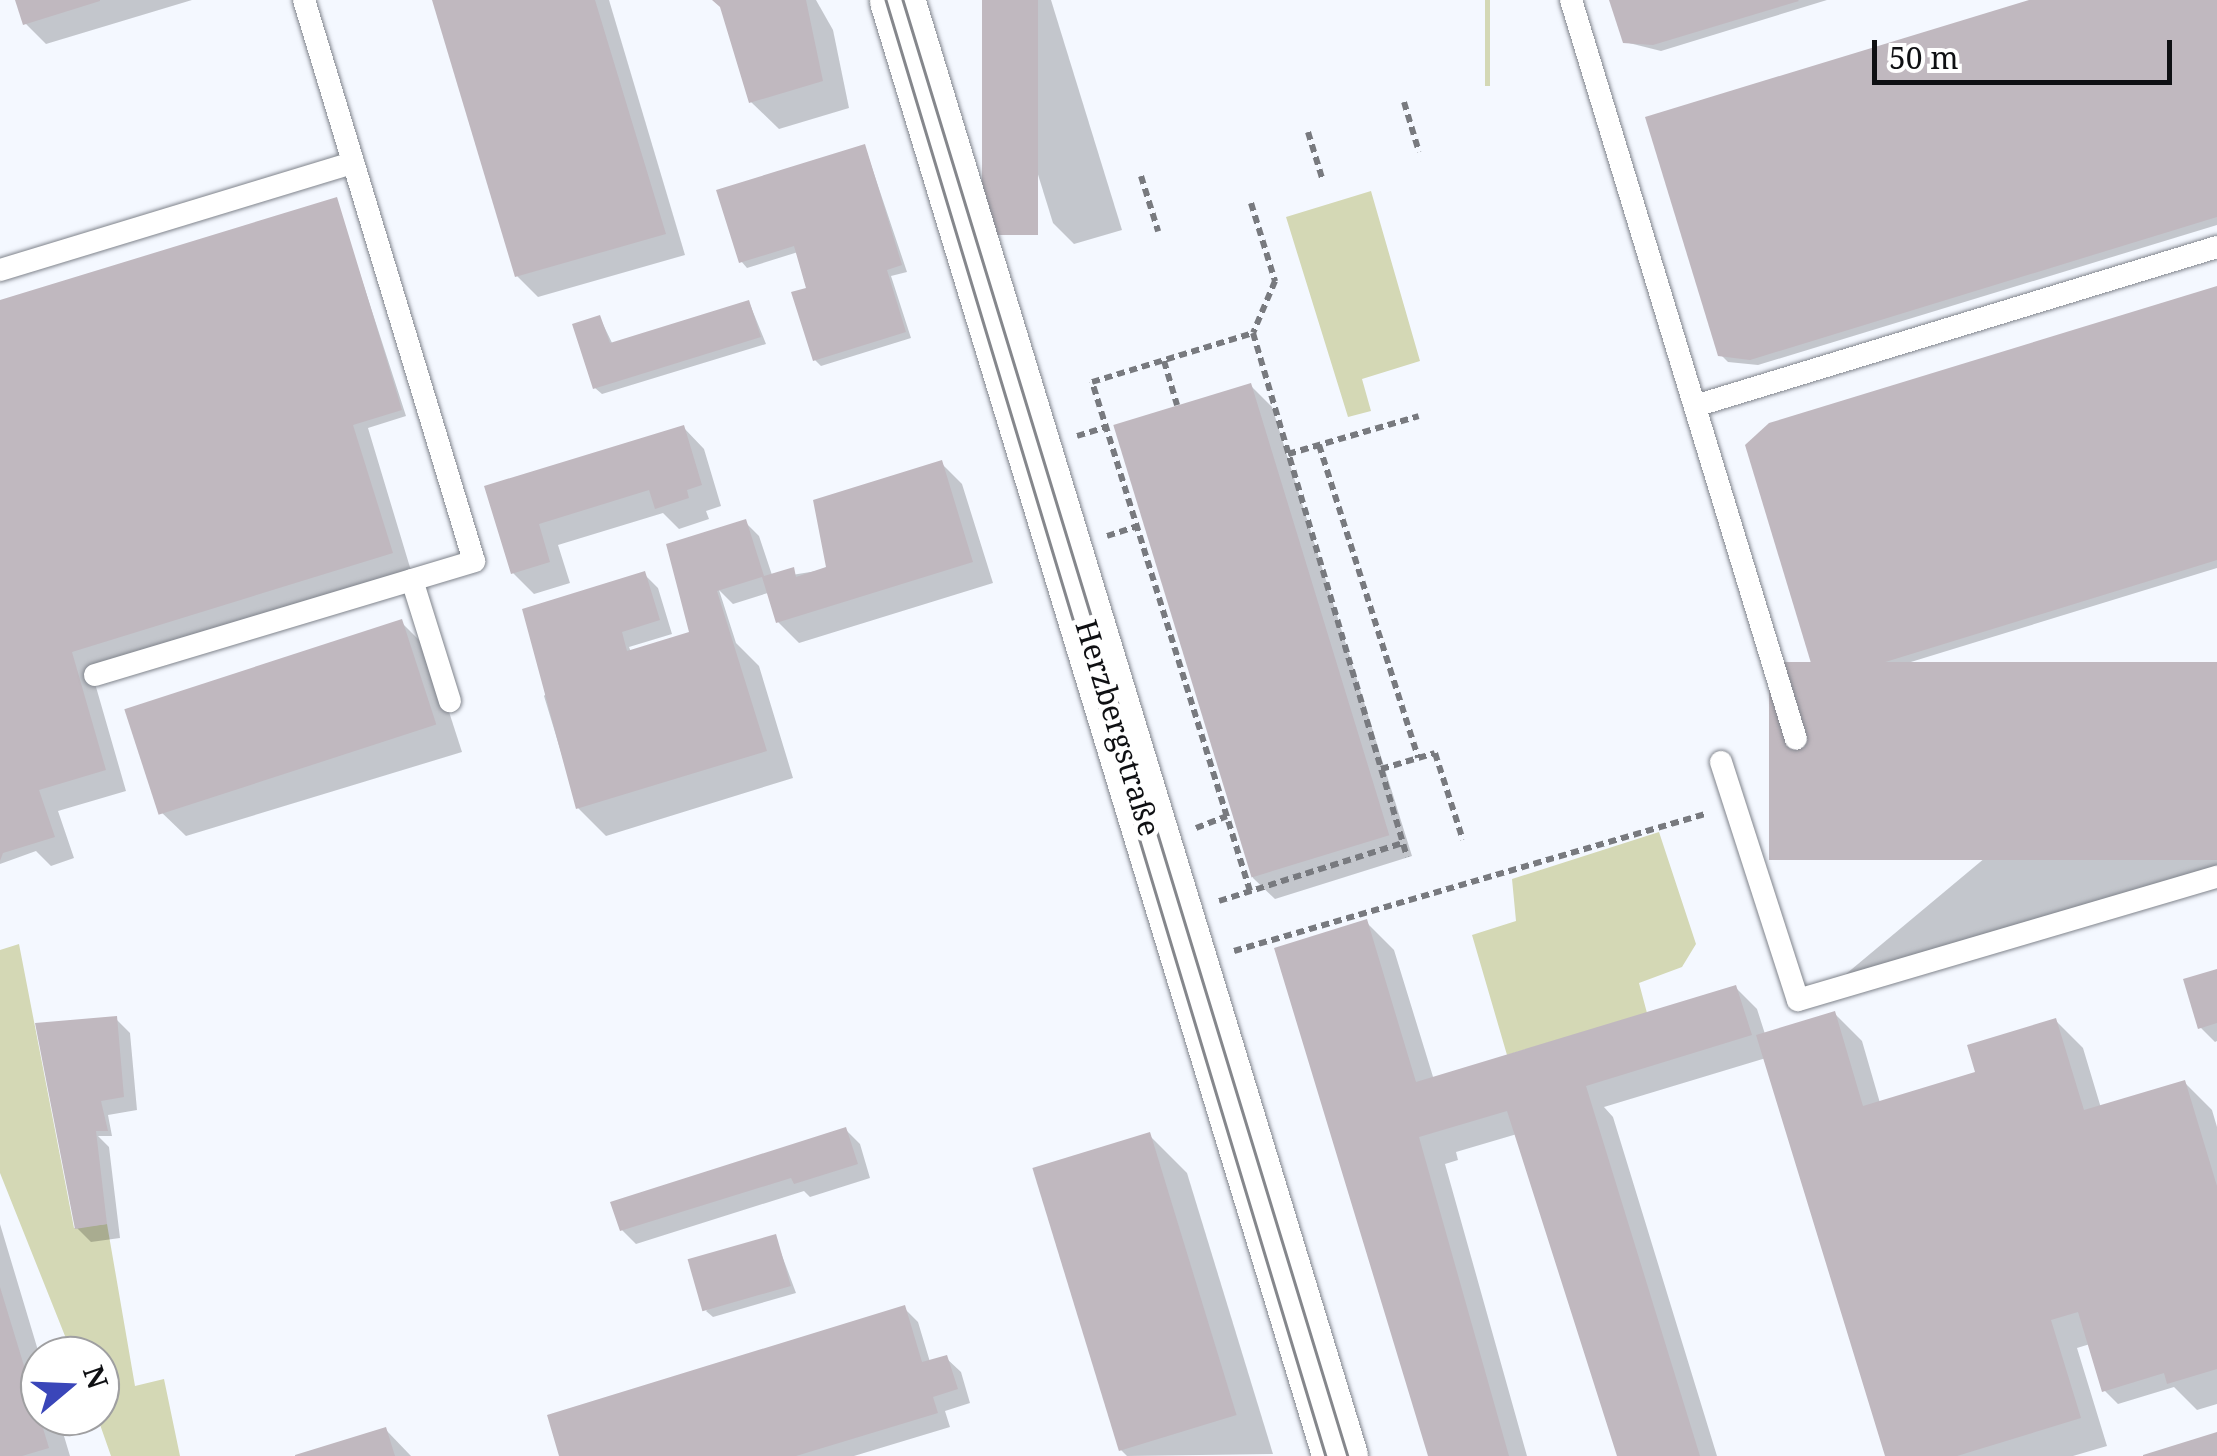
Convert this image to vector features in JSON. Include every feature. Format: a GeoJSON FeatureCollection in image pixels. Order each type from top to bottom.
{"type":"FeatureCollection","features":[{"type":"Feature","properties":{"kind":"street","name":"Herzbergstraße"},"geometry":{"type":"LineString","coordinates":[[897,0],[1340,1456]]}},
{"type":"Feature","properties":{"kind":"lane"},"geometry":{"type":"LineString","coordinates":[[96,675],[474,561],[304,0]]}},
{"type":"Feature","properties":{"kind":"lane"},"geometry":{"type":"LineString","coordinates":[[1572,0],[1796,739]]}},
{"type":"Feature","properties":{"kind":"lane"},"geometry":{"type":"LineString","coordinates":[[0,270],[354,164]]}},
{"type":"Feature","properties":{"kind":"lane"},"geometry":{"type":"LineString","coordinates":[[1695,406],[2217,247]]}},
{"type":"Feature","properties":{"kind":"lane"},"geometry":{"type":"LineString","coordinates":[[412,580],[450,701]]}},
{"type":"Feature","properties":{"kind":"lane"},"geometry":{"type":"LineString","coordinates":[[1721,762],[1790,990],[1808,1001],[2217,877]]}},
{"type":"Feature","properties":{"kind":"path"},"geometry":{"type":"LineString","coordinates":[[1404,102],[1420,152]]}},
{"type":"Feature","properties":{"kind":"path"},"geometry":{"type":"LineString","coordinates":[[1308,132],[1322,181]]}},
{"type":"Feature","properties":{"kind":"path"},"geometry":{"type":"LineString","coordinates":[[1140,176],[1158,232]]}},
{"type":"Feature","properties":{"kind":"path"},"geometry":{"type":"LineString","coordinates":[[1251,203],[1275,281],[1253,334],[1382,769],[1391,815],[1407,858]]}},
{"type":"Feature","properties":{"kind":"path"},"geometry":{"type":"LineString","coordinates":[[1250,891],[1092,382],[1253,334]]}},
{"type":"Feature","properties":{"kind":"path"},"geometry":{"type":"LineString","coordinates":[[1164,360],[1178,405]]}},
{"type":"Feature","properties":{"kind":"path"},"geometry":{"type":"LineString","coordinates":[[1288,454],[1419,416]]}},
{"type":"Feature","properties":{"kind":"path"},"geometry":{"type":"LineString","coordinates":[[1088,433],[1107,427]]}},
{"type":"Feature","properties":{"kind":"path"},"geometry":{"type":"LineString","coordinates":[[1319,445],[1418,758]]}},
{"type":"Feature","properties":{"kind":"path"},"geometry":{"type":"LineString","coordinates":[[1118,533],[1138,526]]}},
{"type":"Feature","properties":{"kind":"path"},"geometry":{"type":"LineString","coordinates":[[1382,769],[1435,753],[1463,840]]}},
{"type":"Feature","properties":{"kind":"path"},"geometry":{"type":"LineString","coordinates":[[1233,951],[1735,806]]}},
{"type":"Feature","properties":{"kind":"path"},"geometry":{"type":"LineString","coordinates":[[1207,824],[1227,816]]}},
{"type":"Feature","properties":{"kind":"path"},"geometry":{"type":"LineString","coordinates":[[1218,902],[1403,844]]}},
{"type":"Feature","properties":{"kind":"green space"},"geometry":{"type":"Polygon","coordinates":[[[1485,0],[1490,0],[1490,86],[1485,86],[1485,0]]]}},
{"type":"Feature","properties":{"kind":"green space"},"geometry":{"type":"Polygon","coordinates":[[[1371,191],[1420,361],[1362,379],[1371,411],[1348,417],[1286,217],[1371,191]]]}},
{"type":"Feature","properties":{"kind":"green space"},"geometry":{"type":"Polygon","coordinates":[[[1659,832],[1696,944],[1682,967],[1639,983],[1647,1013],[1507,1055],[1472,935],[1516,921],[1512,879],[1659,832]]]}},
{"type":"Feature","properties":{"kind":"green space"},"geometry":{"type":"Polygon","coordinates":[[[19,944],[74,1228],[107,1224],[135,1386],[164,1379],[180,1456],[111,1456],[104,1436],[120,1436],[120,1336],[65,1336],[0,1173],[0,950],[19,944]]]}},
{"type":"Feature","properties":{"kind":"building"},"geometry":{"type":"Polygon","coordinates":[[[15,0],[100,0],[100,1],[23,25],[15,0]]]}},
{"type":"Feature","properties":{"kind":"building"},"geometry":{"type":"Polygon","coordinates":[[[432,0],[595,0],[666,234],[515,277],[432,0]]]}},
{"type":"Feature","properties":{"kind":"building"},"geometry":{"type":"Polygon","coordinates":[[[712,0],[806,0],[823,81],[749,103],[720,7],[712,0]]]}},
{"type":"Feature","properties":{"kind":"building"},"geometry":{"type":"Polygon","coordinates":[[[982,0],[1038,0],[1038,235],[982,235],[982,0]]]}},
{"type":"Feature","properties":{"kind":"building"},"geometry":{"type":"Polygon","coordinates":[[[1609,0],[1799,1],[1653,45],[1623,43],[1609,0]]]}},
{"type":"Feature","properties":{"kind":"building"},"geometry":{"type":"Polygon","coordinates":[[[2029,0],[2217,0],[2217,217],[1750,360],[1718,356],[1645,117],[2029,0]]]}},
{"type":"Feature","properties":{"kind":"building"},"geometry":{"type":"Polygon","coordinates":[[[865,144],[902,265],[887,270],[906,332],[813,361],[791,292],[806,288],[794,246],[739,263],[716,190],[865,144]]]}},
{"type":"Feature","properties":{"kind":"building"},"geometry":{"type":"Polygon","coordinates":[[[337,197],[402,410],[353,425],[393,553],[72,652],[106,770],[39,790],[55,837],[3,853],[0,861],[0,300],[337,197]]]}},
{"type":"Feature","properties":{"kind":"building"},"geometry":{"type":"Polygon","coordinates":[[[2217,286],[2217,560],[1817,683],[1745,445],[1769,423],[2217,286]]]}},
{"type":"Feature","properties":{"kind":"building"},"geometry":{"type":"Polygon","coordinates":[[[749,300],[761,337],[593,389],[572,324],[600,315],[610,343],[749,300]]]}},
{"type":"Feature","properties":{"kind":"building"},"geometry":{"type":"Polygon","coordinates":[[[1251,383],[1389,835],[1252,877],[1113,425],[1251,383]]]}},
{"type":"Feature","properties":{"kind":"building"},"geometry":{"type":"Polygon","coordinates":[[[684,425],[702,485],[687,490],[689,498],[655,509],[649,490],[539,524],[550,562],[511,574],[484,486],[684,425]]]}},
{"type":"Feature","properties":{"kind":"building"},"geometry":{"type":"Polygon","coordinates":[[[942,460],[973,562],[776,623],[762,577],[717,591],[767,751],[576,809],[522,609],[645,571],[660,620],[622,632],[627,651],[689,632],[666,544],[746,519],[764,576],[794,567],[796,577],[826,567],[813,500],[942,460]]]}},
{"type":"Feature","properties":{"kind":"building"},"geometry":{"type":"Polygon","coordinates":[[[402,619],[436,725],[159,815],[124,709],[402,619]]]}},
{"type":"Feature","properties":{"kind":"building"},"geometry":{"type":"Polygon","coordinates":[[[1769,662],[2217,662],[2217,860],[1769,860],[1769,662]]]}},
{"type":"Feature","properties":{"kind":"building"},"geometry":{"type":"Polygon","coordinates":[[[1367,919],[1416,1082],[1736,985],[1752,1035],[1586,1086],[1700,1456],[1617,1456],[1507,1111],[1419,1137],[1509,1456],[1428,1456],[1274,948],[1367,919]]]}},
{"type":"Feature","properties":{"kind":"building"},"geometry":{"type":"Polygon","coordinates":[[[2217,969],[2217,1023],[2198,1029],[2183,979],[2217,969]]]}},
{"type":"Feature","properties":{"kind":"building"},"geometry":{"type":"Polygon","coordinates":[[[1835,1011],[1863,1106],[1975,1072],[1967,1045],[2056,1018],[2084,1110],[2185,1080],[2217,1186],[2217,1369],[2167,1384],[2164,1373],[2102,1392],[2078,1312],[2051,1320],[2081,1418],[1957,1456],[1885,1456],[1756,1035],[1835,1011]]]}},
{"type":"Feature","properties":{"kind":"building"},"geometry":{"type":"Polygon","coordinates":[[[117,1016],[124,1097],[101,1101],[108,1131],[96,1131],[107,1224],[75,1229],[35,1023],[117,1016]]]}},
{"type":"Feature","properties":{"kind":"building"},"geometry":{"type":"Polygon","coordinates":[[[846,1127],[858,1164],[794,1184],[791,1178],[620,1231],[610,1202],[846,1127]]]}},
{"type":"Feature","properties":{"kind":"building"},"geometry":{"type":"Polygon","coordinates":[[[1150,1132],[1237,1415],[1119,1451],[1032,1168],[1150,1132]]]}},
{"type":"Feature","properties":{"kind":"building"},"geometry":{"type":"Polygon","coordinates":[[[776,1234],[791,1286],[702,1311],[688,1259],[776,1234]]]}},
{"type":"Feature","properties":{"kind":"building"},"geometry":{"type":"Polygon","coordinates":[[[0,1287],[20,1353],[20,1436],[45,1436],[49,1448],[22,1456],[0,1456],[0,1287]]]}},
{"type":"Feature","properties":{"kind":"building"},"geometry":{"type":"Polygon","coordinates":[[[905,1305],[922,1362],[947,1355],[958,1389],[933,1397],[938,1413],[796,1456],[559,1456],[547,1415],[905,1305]]]}},
{"type":"Feature","properties":{"kind":"building"},"geometry":{"type":"Polygon","coordinates":[[[386,1427],[395,1456],[295,1456],[295,1455],[386,1427]]]}},
{"type":"Feature","properties":{"kind":"building"},"geometry":{"type":"Polygon","coordinates":[[[2217,1432],[2217,1456],[2143,1456],[2143,1455],[2217,1432]]]}},
{"type":"Feature","properties":{"kind":"tram line"},"geometry":{"type":"LineString","coordinates":[[886,0],[1326,1456]]}},
{"type":"Feature","properties":{"kind":"tram line"},"geometry":{"type":"LineString","coordinates":[[903,0],[1348,1456]]}}]}
